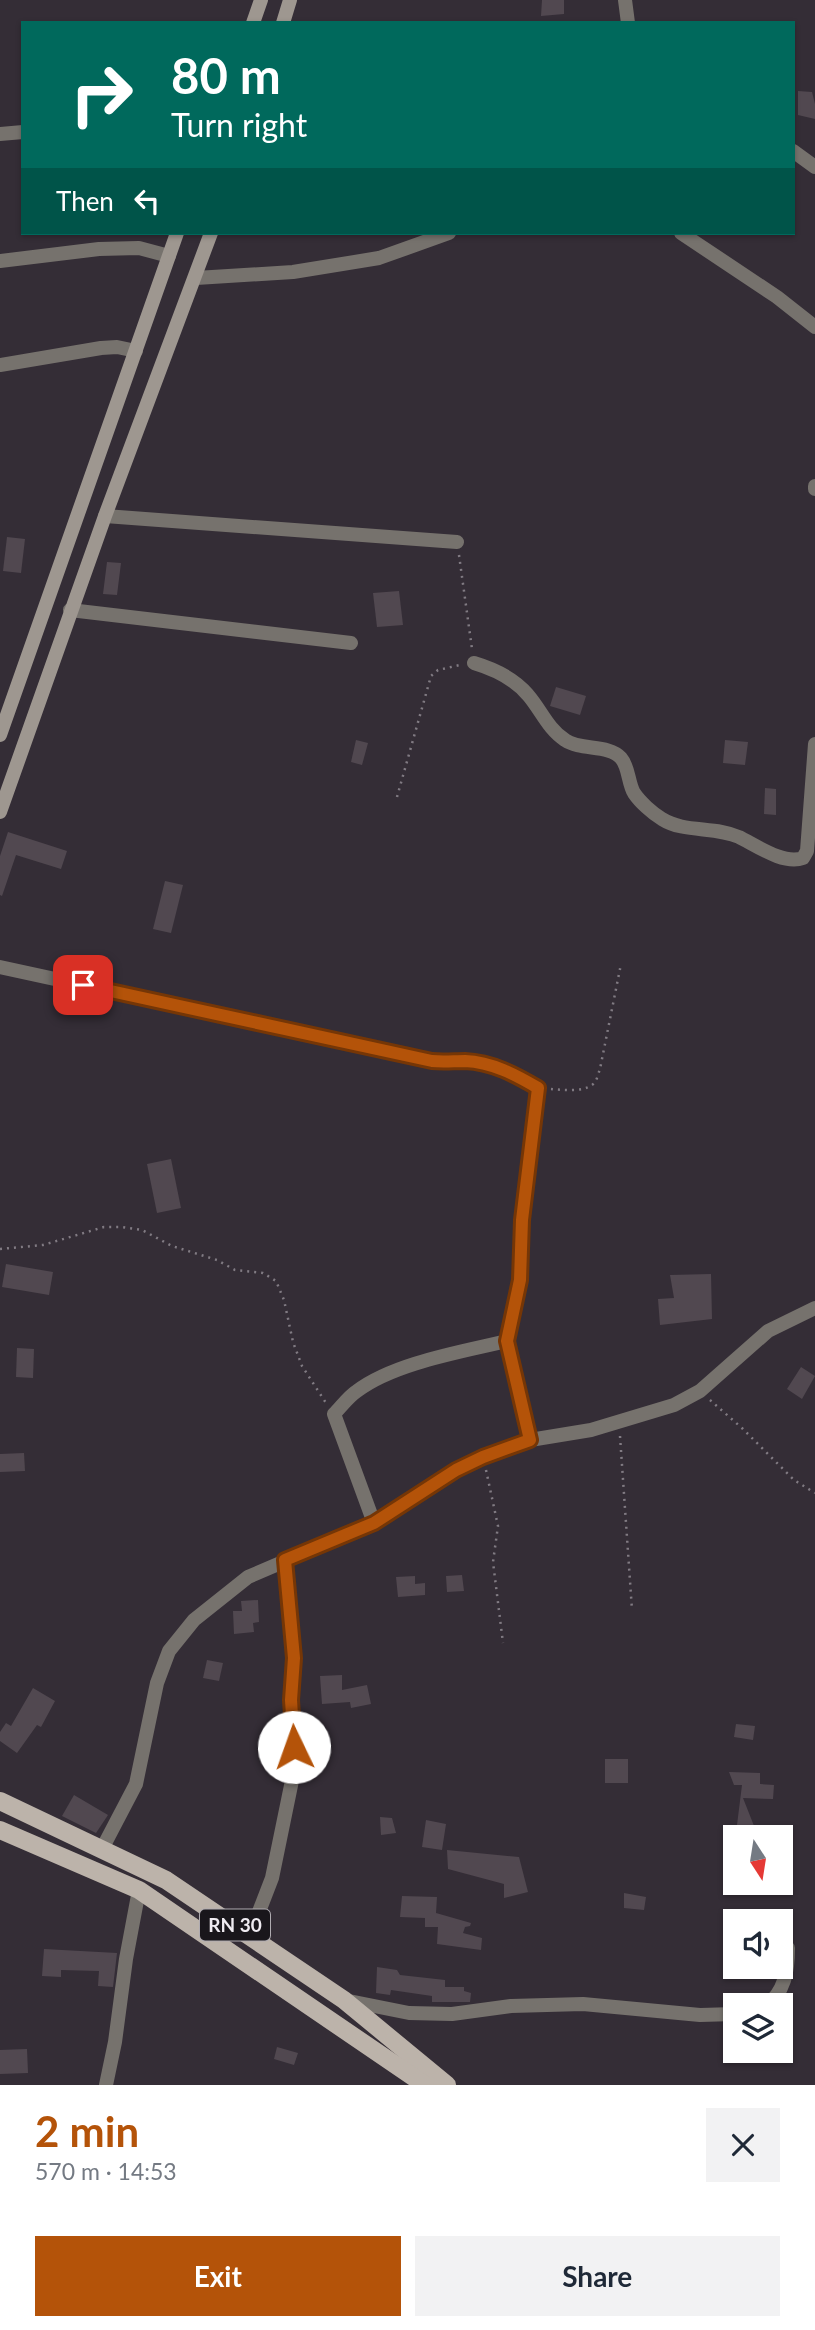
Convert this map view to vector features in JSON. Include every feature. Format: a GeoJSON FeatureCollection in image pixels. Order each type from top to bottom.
{"type":"FeatureCollection","features":[{"type":"Feature","properties":{"kind":"main road","name":"RN 30"},"geometry":{"type":"LineString","coordinates":[[0,1801],[166,1880],[344,2000],[447,2085]]}},
{"type":"Feature","properties":{"kind":"main road","name":"RN 30"},"geometry":{"type":"LineString","coordinates":[[0,1830],[139,1890],[404,2079],[425,2085]]}},
{"type":"Feature","properties":{"kind":"street"},"geometry":{"type":"LineString","coordinates":[[254,21],[261,0]]}},
{"type":"Feature","properties":{"kind":"street"},"geometry":{"type":"LineString","coordinates":[[284,21],[290,0]]}},
{"type":"Feature","properties":{"kind":"street"},"geometry":{"type":"LineString","coordinates":[[625,0],[628,21]]}},
{"type":"Feature","properties":{"kind":"street"},"geometry":{"type":"LineString","coordinates":[[0,134],[21,132]]}},
{"type":"Feature","properties":{"kind":"street"},"geometry":{"type":"LineString","coordinates":[[795,152],[815,167]]}},
{"type":"Feature","properties":{"kind":"street"},"geometry":{"type":"LineString","coordinates":[[0,735],[176,235]]}},
{"type":"Feature","properties":{"kind":"street"},"geometry":{"type":"LineString","coordinates":[[0,812],[104,516],[210,235]]}},
{"type":"Feature","properties":{"kind":"street"},"geometry":{"type":"LineString","coordinates":[[196,278],[293,271],[379,258],[443,235]]}},
{"type":"Feature","properties":{"kind":"street"},"geometry":{"type":"LineString","coordinates":[[684,235],[777,297],[815,327]]}},
{"type":"Feature","properties":{"kind":"street"},"geometry":{"type":"LineString","coordinates":[[0,261],[99,249],[139,248],[169,256]]}},
{"type":"Feature","properties":{"kind":"street"},"geometry":{"type":"LineString","coordinates":[[0,365],[101,348],[117,347],[136,351]]}},
{"type":"Feature","properties":{"kind":"street"},"geometry":{"type":"LineString","coordinates":[[104,516],[457,542]]}},
{"type":"Feature","properties":{"kind":"street"},"geometry":{"type":"LineString","coordinates":[[70,610],[351,643]]}},
{"type":"Feature","properties":{"kind":"street"},"geometry":{"type":"LineString","coordinates":[[474,663],[510,678],[528,694],[547,723],[566,741],[619,756],[624,762],[634,792],[663,819],[680,826],[728,832],[789,861],[803,858],[807,851],[815,744]]}},
{"type":"Feature","properties":{"kind":"street"},"geometry":{"type":"LineString","coordinates":[[0,967],[432,1061],[467,1061],[490,1065],[538,1088],[522,1220],[520,1280],[507,1341],[530,1440]]}},
{"type":"Feature","properties":{"kind":"street"},"geometry":{"type":"LineString","coordinates":[[102,1849],[136,1784],[157,1683],[169,1651],[194,1620],[248,1577],[374,1523],[456,1470],[483,1457],[530,1440],[591,1430],[674,1405],[700,1391],[768,1331],[815,1308]]}},
{"type":"Feature","properties":{"kind":"street"},"geometry":{"type":"LineString","coordinates":[[374,1523],[334,1414],[356,1391],[380,1377],[431,1360],[507,1341]]}},
{"type":"Feature","properties":{"kind":"street"},"geometry":{"type":"LineString","coordinates":[[250,1935],[272,1878],[295,1766],[291,1700],[294,1658],[285,1560]]}},
{"type":"Feature","properties":{"kind":"street"},"geometry":{"type":"LineString","coordinates":[[106,2085],[139,1890]]}},
{"type":"Feature","properties":{"kind":"street"},"geometry":{"type":"LineString","coordinates":[[344,2000],[409,2013],[452,2014],[511,2006],[583,2004],[699,2015],[723,2014]]}},
{"type":"Feature","properties":{"kind":"path"},"geometry":{"type":"LineString","coordinates":[[397,797],[431,676],[438,670],[474,663],[457,542]]}},
{"type":"Feature","properties":{"kind":"path"},"geometry":{"type":"LineString","coordinates":[[538,1088],[584,1088],[592,1086],[596,1081],[621,964]]}},
{"type":"Feature","properties":{"kind":"path"},"geometry":{"type":"LineString","coordinates":[[0,1249],[43,1245],[104,1227],[122,1227],[142,1230],[172,1246],[217,1260],[235,1270],[263,1273],[276,1281],[302,1366],[334,1414]]}},
{"type":"Feature","properties":{"kind":"path"},"geometry":{"type":"LineString","coordinates":[[700,1391],[794,1480],[815,1493]]}},
{"type":"Feature","properties":{"kind":"path"},"geometry":{"type":"LineString","coordinates":[[618,1422],[632,1610]]}},
{"type":"Feature","properties":{"kind":"path"},"geometry":{"type":"LineString","coordinates":[[483,1457],[498,1526],[493,1562],[503,1643]]}},
{"type":"Feature","properties":{"kind":"building"},"geometry":{"type":"Polygon","coordinates":[[[542,0],[564,0],[564,14],[541,16],[542,0]]]}},
{"type":"Feature","properties":{"kind":"building"},"geometry":{"type":"Polygon","coordinates":[[[798,91],[812,92],[815,119],[798,115],[798,91]]]}},
{"type":"Feature","properties":{"kind":"building"},"geometry":{"type":"Polygon","coordinates":[[[7,537],[25,539],[21,573],[3,571],[7,537]]]}},
{"type":"Feature","properties":{"kind":"building"},"geometry":{"type":"Polygon","coordinates":[[[107,562],[121,563],[117,595],[103,594],[107,562]]]}},
{"type":"Feature","properties":{"kind":"building"},"geometry":{"type":"Polygon","coordinates":[[[399,591],[403,625],[377,627],[373,593],[399,591]]]}},
{"type":"Feature","properties":{"kind":"building"},"geometry":{"type":"Polygon","coordinates":[[[556,687],[586,696],[580,715],[550,706],[556,687]]]}},
{"type":"Feature","properties":{"kind":"building"},"geometry":{"type":"Polygon","coordinates":[[[356,740],[368,743],[362,765],[351,762],[356,740]]]}},
{"type":"Feature","properties":{"kind":"building"},"geometry":{"type":"Polygon","coordinates":[[[725,740],[748,742],[745,765],[723,763],[725,740]]]}},
{"type":"Feature","properties":{"kind":"building"},"geometry":{"type":"Polygon","coordinates":[[[765,788],[776,789],[776,815],[764,814],[765,788]]]}},
{"type":"Feature","properties":{"kind":"building"},"geometry":{"type":"Polygon","coordinates":[[[8,832],[67,851],[61,869],[16,855],[2,896],[0,895],[0,856],[8,832]]]}},
{"type":"Feature","properties":{"kind":"building"},"geometry":{"type":"Polygon","coordinates":[[[165,881],[183,885],[171,933],[153,929],[165,881]]]}},
{"type":"Feature","properties":{"kind":"building"},"geometry":{"type":"Polygon","coordinates":[[[171,1159],[181,1208],[157,1213],[147,1164],[171,1159]]]}},
{"type":"Feature","properties":{"kind":"building"},"geometry":{"type":"Polygon","coordinates":[[[6,1264],[53,1272],[49,1295],[2,1287],[6,1264]]]}},
{"type":"Feature","properties":{"kind":"building"},"geometry":{"type":"Polygon","coordinates":[[[711,1274],[712,1319],[660,1325],[658,1299],[674,1298],[670,1275],[711,1274]]]}},
{"type":"Feature","properties":{"kind":"building"},"geometry":{"type":"Polygon","coordinates":[[[17,1348],[34,1349],[33,1378],[16,1377],[17,1348]]]}},
{"type":"Feature","properties":{"kind":"building"},"geometry":{"type":"Polygon","coordinates":[[[801,1367],[815,1376],[802,1399],[787,1389],[801,1367]]]}},
{"type":"Feature","properties":{"kind":"building"},"geometry":{"type":"Polygon","coordinates":[[[24,1453],[25,1471],[0,1472],[0,1454],[24,1453]]]}},
{"type":"Feature","properties":{"kind":"building"},"geometry":{"type":"Polygon","coordinates":[[[462,1575],[464,1591],[447,1592],[446,1576],[462,1575]]]}},
{"type":"Feature","properties":{"kind":"building"},"geometry":{"type":"Polygon","coordinates":[[[415,1576],[415,1584],[425,1583],[425,1595],[398,1597],[396,1577],[415,1576]]]}},
{"type":"Feature","properties":{"kind":"building"},"geometry":{"type":"Polygon","coordinates":[[[258,1600],[259,1622],[253,1623],[254,1632],[234,1634],[233,1611],[242,1611],[241,1601],[258,1600]]]}},
{"type":"Feature","properties":{"kind":"building"},"geometry":{"type":"Polygon","coordinates":[[[207,1660],[223,1663],[219,1681],[203,1678],[207,1660]]]}},
{"type":"Feature","properties":{"kind":"building"},"geometry":{"type":"Polygon","coordinates":[[[342,1675],[342,1690],[367,1685],[371,1704],[351,1708],[350,1702],[322,1704],[320,1676],[342,1675]]]}},
{"type":"Feature","properties":{"kind":"building"},"geometry":{"type":"Polygon","coordinates":[[[33,1688],[55,1701],[41,1727],[37,1725],[17,1753],[0,1741],[0,1732],[6,1723],[11,1726],[33,1688]]]}},
{"type":"Feature","properties":{"kind":"building"},"geometry":{"type":"Polygon","coordinates":[[[736,1724],[755,1726],[753,1740],[734,1737],[736,1724]]]}},
{"type":"Feature","properties":{"kind":"building"},"geometry":{"type":"Polygon","coordinates":[[[605,1759],[628,1759],[628,1783],[605,1783],[605,1759]]]}},
{"type":"Feature","properties":{"kind":"building"},"geometry":{"type":"Polygon","coordinates":[[[729,1772],[760,1773],[760,1784],[774,1785],[773,1799],[743,1798],[754,1825],[737,1825],[742,1785],[734,1785],[729,1772]]]}},
{"type":"Feature","properties":{"kind":"building"},"geometry":{"type":"Polygon","coordinates":[[[74,1795],[108,1815],[96,1833],[62,1816],[74,1795]]]}},
{"type":"Feature","properties":{"kind":"building"},"geometry":{"type":"Polygon","coordinates":[[[380,1817],[392,1818],[396,1833],[381,1835],[380,1817]]]}},
{"type":"Feature","properties":{"kind":"building"},"geometry":{"type":"Polygon","coordinates":[[[426,1820],[446,1824],[442,1850],[422,1847],[426,1820]]]}},
{"type":"Feature","properties":{"kind":"building"},"geometry":{"type":"Polygon","coordinates":[[[447,1850],[519,1857],[528,1892],[504,1898],[504,1884],[448,1869],[447,1850]]]}},
{"type":"Feature","properties":{"kind":"building"},"geometry":{"type":"Polygon","coordinates":[[[624,1893],[646,1897],[644,1910],[624,1908],[624,1893]]]}},
{"type":"Feature","properties":{"kind":"building"},"geometry":{"type":"Polygon","coordinates":[[[402,1896],[437,1897],[436,1913],[471,1923],[465,1927],[463,1933],[482,1938],[481,1950],[437,1944],[438,1927],[425,1927],[425,1918],[400,1917],[402,1896]]]}},
{"type":"Feature","properties":{"kind":"building"},"geometry":{"type":"Polygon","coordinates":[[[44,1949],[117,1953],[113,1987],[98,1986],[99,1971],[61,1970],[61,1977],[42,1976],[44,1949]]]}},
{"type":"Feature","properties":{"kind":"building"},"geometry":{"type":"Polygon","coordinates":[[[377,1967],[397,1970],[400,1975],[445,1980],[445,1987],[464,1987],[464,1991],[471,1993],[470,2002],[432,2002],[432,1996],[391,1990],[390,1995],[376,1993],[377,1967]]]}},
{"type":"Feature","properties":{"kind":"building"},"geometry":{"type":"Polygon","coordinates":[[[277,2047],[298,2053],[294,2065],[274,2059],[277,2047]]]}},
{"type":"Feature","properties":{"kind":"building"},"geometry":{"type":"Polygon","coordinates":[[[27,2049],[28,2073],[0,2074],[0,2050],[27,2049]]]}},
{"type":"Feature","properties":{"kind":"route"},"geometry":{"type":"LineString","coordinates":[[83,985],[432,1061],[467,1061],[490,1065],[538,1088],[522,1220],[520,1280],[507,1341],[530,1440],[456,1470],[374,1523],[285,1560],[294,1658],[291,1700],[294,1747]]}}]}
